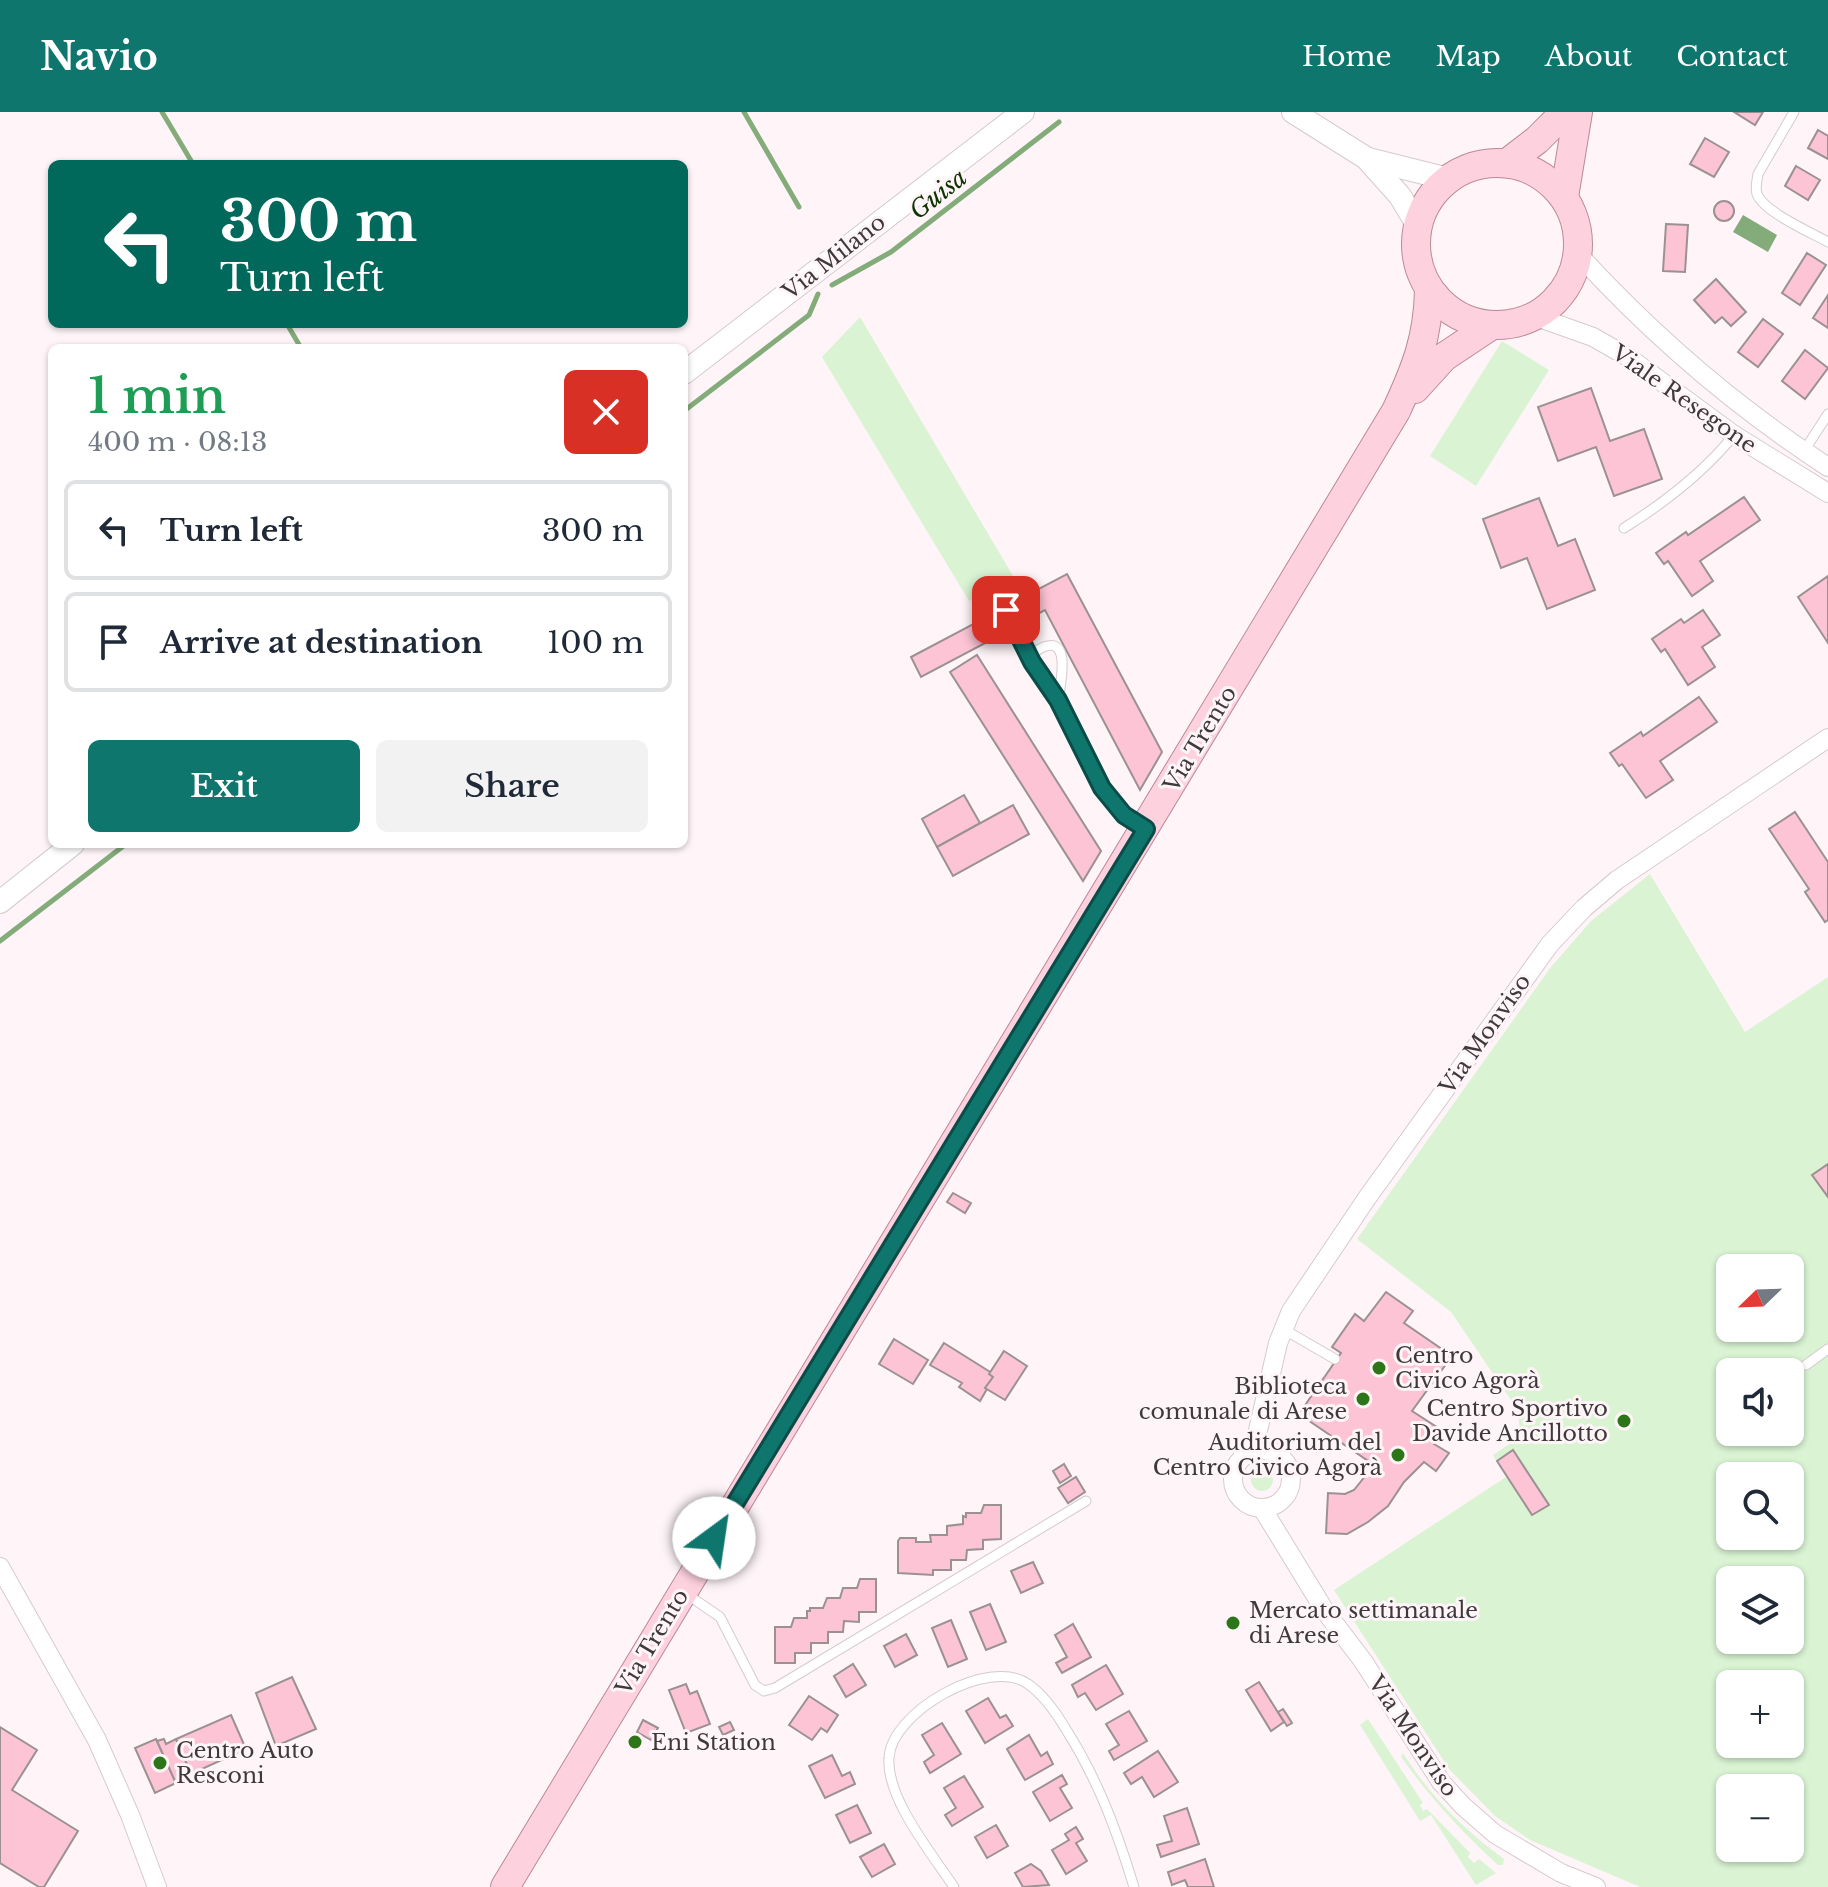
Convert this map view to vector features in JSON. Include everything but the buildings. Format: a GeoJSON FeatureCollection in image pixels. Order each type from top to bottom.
{"type":"FeatureCollection","features":[{"type":"Feature","properties":{"kind":"main road"},"geometry":{"type":"LineString","coordinates":[[1507,163],[1537,140],[1565,112]]}},
{"type":"Feature","properties":{"kind":"main road"},"geometry":{"type":"LineString","coordinates":[[1564,197],[1578,112]]}},
{"type":"Feature","properties":{"kind":"main road"},"geometry":{"type":"LineString","coordinates":[[1420,372],[1429,290],[1417,259],[1418,226],[1428,200],[1448,179],[1475,165],[1507,163],[1539,174],[1564,197],[1574,218],[1578,254],[1571,279],[1556,301],[1534,316],[1516,323],[1492,325],[1455,313],[1429,290]]}},
{"type":"Feature","properties":{"kind":"main road"},"geometry":{"type":"LineString","coordinates":[[1420,372],[1492,325]]}},
{"type":"Feature","properties":{"kind":"main road","name":"Via Trento"},"geometry":{"type":"LineString","coordinates":[[505,1887],[1420,372]]}},
{"type":"Feature","properties":{"kind":"street","name":"Via Milano"},"geometry":{"type":"LineString","coordinates":[[688,370],[1023,112]]}},
{"type":"Feature","properties":{"kind":"street"},"geometry":{"type":"LineString","coordinates":[[1293,112],[1366,158],[1400,196],[1418,226]]}},
{"type":"Feature","properties":{"kind":"street"},"geometry":{"type":"LineString","coordinates":[[1366,158],[1448,179]]}},
{"type":"Feature","properties":{"kind":"street","name":"Viale Resegone"},"geometry":{"type":"LineString","coordinates":[[1578,254],[1628,307],[1715,385],[1757,420],[1828,467]]}},
{"type":"Feature","properties":{"kind":"street","name":"Viale Resegone"},"geometry":{"type":"LineString","coordinates":[[1534,316],[1593,337],[1628,357],[1734,435],[1828,493]]}},
{"type":"Feature","properties":{"kind":"street","name":"Via Monviso"},"geometry":{"type":"LineString","coordinates":[[1260,1451],[1259,1427],[1283,1329],[1297,1301],[1525,977],[1561,932],[1601,892],[1828,738]]}},
{"type":"Feature","properties":{"kind":"street"},"geometry":{"type":"LineString","coordinates":[[0,902],[68,848]]}},
{"type":"Feature","properties":{"kind":"street"},"geometry":{"type":"LineString","coordinates":[[1260,1451],[1283,1458],[1291,1474],[1288,1492],[1269,1507],[1255,1507],[1242,1499],[1234,1486],[1237,1465],[1260,1451]]}},
{"type":"Feature","properties":{"kind":"street","name":"Via Monviso"},"geometry":{"type":"LineString","coordinates":[[1269,1507],[1277,1534],[1333,1623],[1363,1661],[1424,1757],[1463,1806],[1495,1834],[1526,1854],[1596,1887]]}},
{"type":"Feature","properties":{"kind":"street"},"geometry":{"type":"LineString","coordinates":[[0,1567],[97,1740],[157,1887]]}},
{"type":"Feature","properties":{"kind":"lane"},"geometry":{"type":"LineString","coordinates":[[1794,112],[1758,174],[1758,196],[1765,206],[1828,242]]}},
{"type":"Feature","properties":{"kind":"lane"},"geometry":{"type":"LineString","coordinates":[[1804,451],[1828,414]]}},
{"type":"Feature","properties":{"kind":"lane"},"geometry":{"type":"LineString","coordinates":[[1624,528],[1669,497],[1734,435]]}},
{"type":"Feature","properties":{"kind":"lane"},"geometry":{"type":"LineString","coordinates":[[1006,610],[1032,662],[1058,700],[1102,788],[1116,807],[1146,829]]}},
{"type":"Feature","properties":{"kind":"lane"},"geometry":{"type":"LineString","coordinates":[[1032,662],[1036,651],[1049,645],[1055,646],[1061,654],[1064,668],[1058,700]]}},
{"type":"Feature","properties":{"kind":"lane"},"geometry":{"type":"LineString","coordinates":[[1283,1329],[1335,1359]]}},
{"type":"Feature","properties":{"kind":"lane"},"geometry":{"type":"LineString","coordinates":[[1806,1365],[1828,1349]]}},
{"type":"Feature","properties":{"kind":"lane"},"geometry":{"type":"LineString","coordinates":[[683,1591],[720,1617],[755,1685],[764,1691],[1086,1501]]}},
{"type":"Feature","properties":{"kind":"lane"},"geometry":{"type":"LineString","coordinates":[[954,1887],[906,1814],[892,1784],[888,1758],[891,1745],[907,1722],[935,1700],[983,1677],[1005,1676],[1020,1679],[1036,1690],[1058,1716],[1107,1804],[1134,1887]]}},
{"type":"Feature","properties":{"kind":"shaded area"},"geometry":{"type":"Polygon","coordinates":[[[1743,215],[1777,235],[1768,252],[1733,232],[1743,215]]]}},
{"type":"Feature","properties":{"kind":"shaded area"},"geometry":{"type":"Polygon","coordinates":[[[860,317],[1013,576],[969,601],[822,357],[860,317]]]}},
{"type":"Feature","properties":{"kind":"shaded area"},"geometry":{"type":"Polygon","coordinates":[[[1502,341],[1549,370],[1476,486],[1430,456],[1502,341]]]}},
{"type":"Feature","properties":{"kind":"shaded area","name":"Centro Sportivo Davide Ancillotto"},"geometry":{"type":"Polygon","coordinates":[[[1650,874],[1745,1032],[1828,977],[1828,1887],[1640,1887],[1530,1840],[1495,1816],[1449,1769],[1334,1590],[1506,1477],[1493,1455],[1521,1436],[1517,1409],[1451,1312],[1357,1239],[1551,967],[1591,921],[1650,874]]]}},
{"type":"Feature","properties":{"kind":"shaded area"},"geometry":{"type":"Polygon","coordinates":[[[1258,1469],[1266,1469],[1273,1480],[1266,1491],[1258,1491],[1251,1484],[1251,1476],[1258,1469]]]}},
{"type":"Feature","properties":{"kind":"shaded area"},"geometry":{"type":"Polygon","coordinates":[[[1368,1719],[1423,1803],[1420,1805],[1423,1811],[1427,1809],[1431,1813],[1470,1853],[1468,1857],[1474,1863],[1479,1859],[1496,1873],[1476,1885],[1431,1815],[1420,1821],[1360,1725],[1368,1719]]]}},
{"type":"Feature","properties":{"kind":"shaded area"},"geometry":{"type":"Polygon","coordinates":[[[1403,1753],[1436,1798],[1461,1824],[1504,1859],[1503,1865],[1498,1865],[1446,1814],[1401,1757],[1403,1753]]]}},
{"type":"Feature","properties":{"kind":"waterway"},"geometry":{"type":"LineString","coordinates":[[162,112],[191,160]]}},
{"type":"Feature","properties":{"kind":"waterway"},"geometry":{"type":"LineString","coordinates":[[744,112],[799,207]]}},
{"type":"Feature","properties":{"kind":"waterway","name":"Guisa"},"geometry":{"type":"LineString","coordinates":[[832,285],[891,252],[1059,122]]}},
{"type":"Feature","properties":{"kind":"waterway","name":"Guisa"},"geometry":{"type":"LineString","coordinates":[[688,408],[809,315],[818,294]]}},
{"type":"Feature","properties":{"kind":"waterway"},"geometry":{"type":"LineString","coordinates":[[289,328],[299,344]]}},
{"type":"Feature","properties":{"kind":"waterway","name":"Guisa"},"geometry":{"type":"LineString","coordinates":[[0,941],[121,848]]}},
{"type":"Feature","properties":{"kind":"place","name":"Centro Civico Agorà"},"geometry":{"type":"Point","coordinates":[1379,1368]}},
{"type":"Feature","properties":{"kind":"place","name":"Biblioteca comunale di Arese"},"geometry":{"type":"Point","coordinates":[1363,1399]}},
{"type":"Feature","properties":{"kind":"place","name":"Centro Sportivo Davide Ancillotto"},"geometry":{"type":"Point","coordinates":[1624,1421]}},
{"type":"Feature","properties":{"kind":"place","name":"Auditorium del Centro Civico Agorà"},"geometry":{"type":"Point","coordinates":[1398,1455]}},
{"type":"Feature","properties":{"kind":"place","name":"Mercato settimanale di Arese"},"geometry":{"type":"Point","coordinates":[1233,1623]}},
{"type":"Feature","properties":{"kind":"place","name":"Eni Station"},"geometry":{"type":"Point","coordinates":[635,1742]}},
{"type":"Feature","properties":{"kind":"place","name":"Centro Auto Resconi"},"geometry":{"type":"Point","coordinates":[160,1763]}},
{"type":"Feature","properties":{"kind":"route"},"geometry":{"type":"LineString","coordinates":[[714,1538],[1146,829],[1124,815],[1102,788],[1058,700],[1032,662],[1006,610]]}}]}
